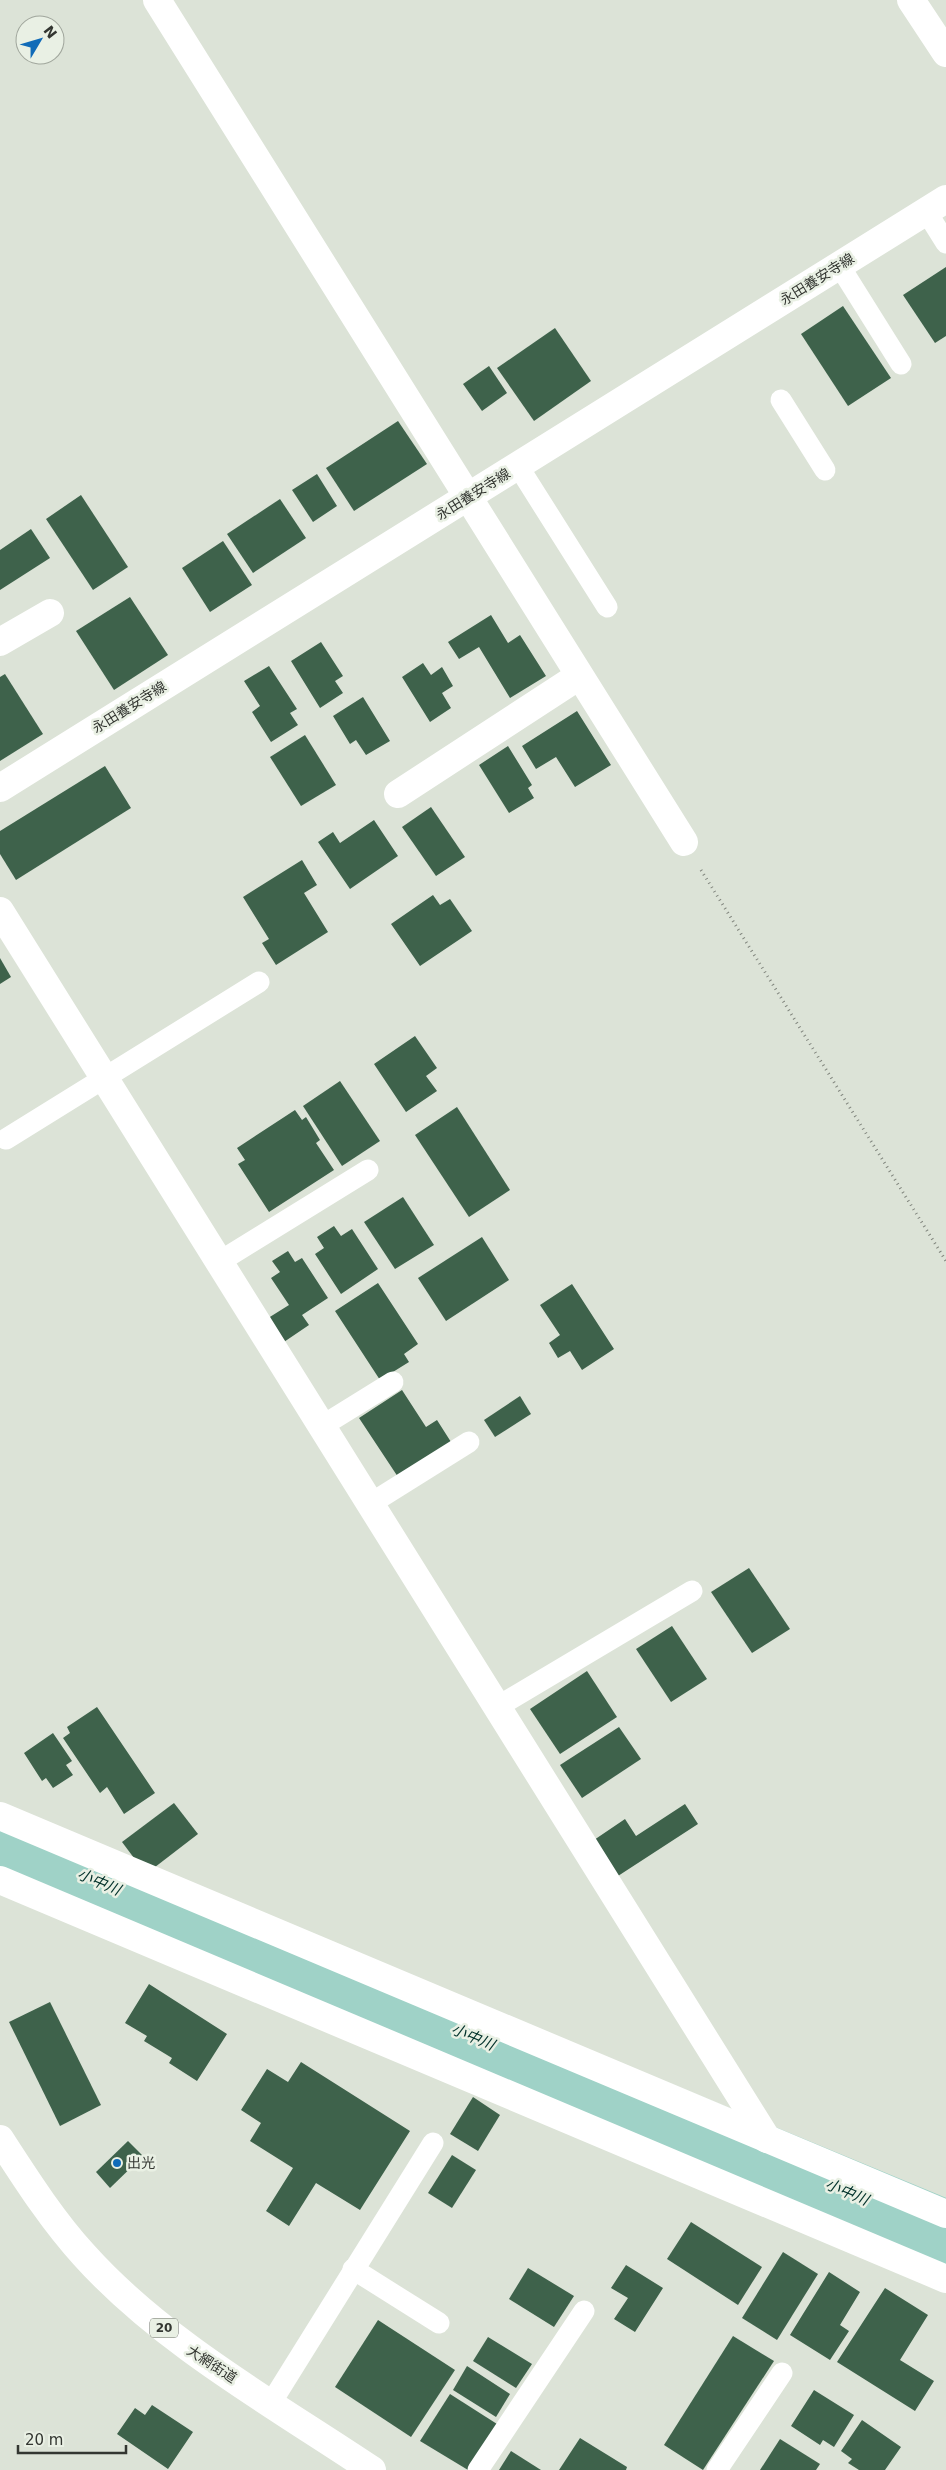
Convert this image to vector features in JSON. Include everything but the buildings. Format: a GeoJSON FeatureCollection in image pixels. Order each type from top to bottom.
{"type":"FeatureCollection","features":[{"type":"Feature","properties":{"kind":"street"},"geometry":{"type":"LineString","coordinates":[[157,0],[684,842]]}},
{"type":"Feature","properties":{"kind":"street"},"geometry":{"type":"LineString","coordinates":[[911,0],[946,53]]}},
{"type":"Feature","properties":{"kind":"street","name":"永田養安寺線"},"geometry":{"type":"LineString","coordinates":[[0,788],[936,205]]}},
{"type":"Feature","properties":{"kind":"street"},"geometry":{"type":"LineString","coordinates":[[0,642],[50,613]]}},
{"type":"Feature","properties":{"kind":"street"},"geometry":{"type":"LineString","coordinates":[[398,794],[579,676]]}},
{"type":"Feature","properties":{"kind":"street"},"geometry":{"type":"LineString","coordinates":[[0,911],[767,2140]]}},
{"type":"Feature","properties":{"kind":"street"},"geometry":{"type":"LineString","coordinates":[[0,1816],[946,2214]]}},
{"type":"Feature","properties":{"kind":"street"},"geometry":{"type":"LineString","coordinates":[[0,1880],[946,2279]]}},
{"type":"Feature","properties":{"kind":"street","name":"大網街道"},"geometry":{"type":"LineString","coordinates":[[0,2139],[47,2210],[85,2256],[184,2346],[372,2470]]}},
{"type":"Feature","properties":{"kind":"lane"},"geometry":{"type":"LineString","coordinates":[[936,205],[946,243]]}},
{"type":"Feature","properties":{"kind":"lane"},"geometry":{"type":"LineString","coordinates":[[839,265],[901,364]]}},
{"type":"Feature","properties":{"kind":"lane"},"geometry":{"type":"LineString","coordinates":[[782,400],[826,470]]}},
{"type":"Feature","properties":{"kind":"lane"},"geometry":{"type":"LineString","coordinates":[[518,466],[607,607]]}},
{"type":"Feature","properties":{"kind":"lane"},"geometry":{"type":"LineString","coordinates":[[6,1139],[259,982]]}},
{"type":"Feature","properties":{"kind":"lane"},"geometry":{"type":"LineString","coordinates":[[219,1262],[368,1170]]}},
{"type":"Feature","properties":{"kind":"lane"},"geometry":{"type":"LineString","coordinates":[[322,1426],[393,1382]]}},
{"type":"Feature","properties":{"kind":"lane"},"geometry":{"type":"LineString","coordinates":[[370,1504],[469,1442]]}},
{"type":"Feature","properties":{"kind":"lane"},"geometry":{"type":"LineString","coordinates":[[497,1707],[692,1592]]}},
{"type":"Feature","properties":{"kind":"lane"},"geometry":{"type":"LineString","coordinates":[[271,2403],[433,2143]]}},
{"type":"Feature","properties":{"kind":"lane"},"geometry":{"type":"LineString","coordinates":[[353,2269],[439,2323]]}},
{"type":"Feature","properties":{"kind":"lane"},"geometry":{"type":"LineString","coordinates":[[478,2470],[584,2311]]}},
{"type":"Feature","properties":{"kind":"lane"},"geometry":{"type":"LineString","coordinates":[[721,2468],[782,2373]]}},
{"type":"Feature","properties":{"kind":"path"},"geometry":{"type":"LineString","coordinates":[[684,842],[946,1261]]}},
{"type":"Feature","properties":{"kind":"waterway","name":"小中川"},"geometry":{"type":"LineString","coordinates":[[0,1841],[946,2233]]}},
{"type":"Feature","properties":{"kind":"place","name":"出光"},"geometry":{"type":"Point","coordinates":[117,2163]}}]}
